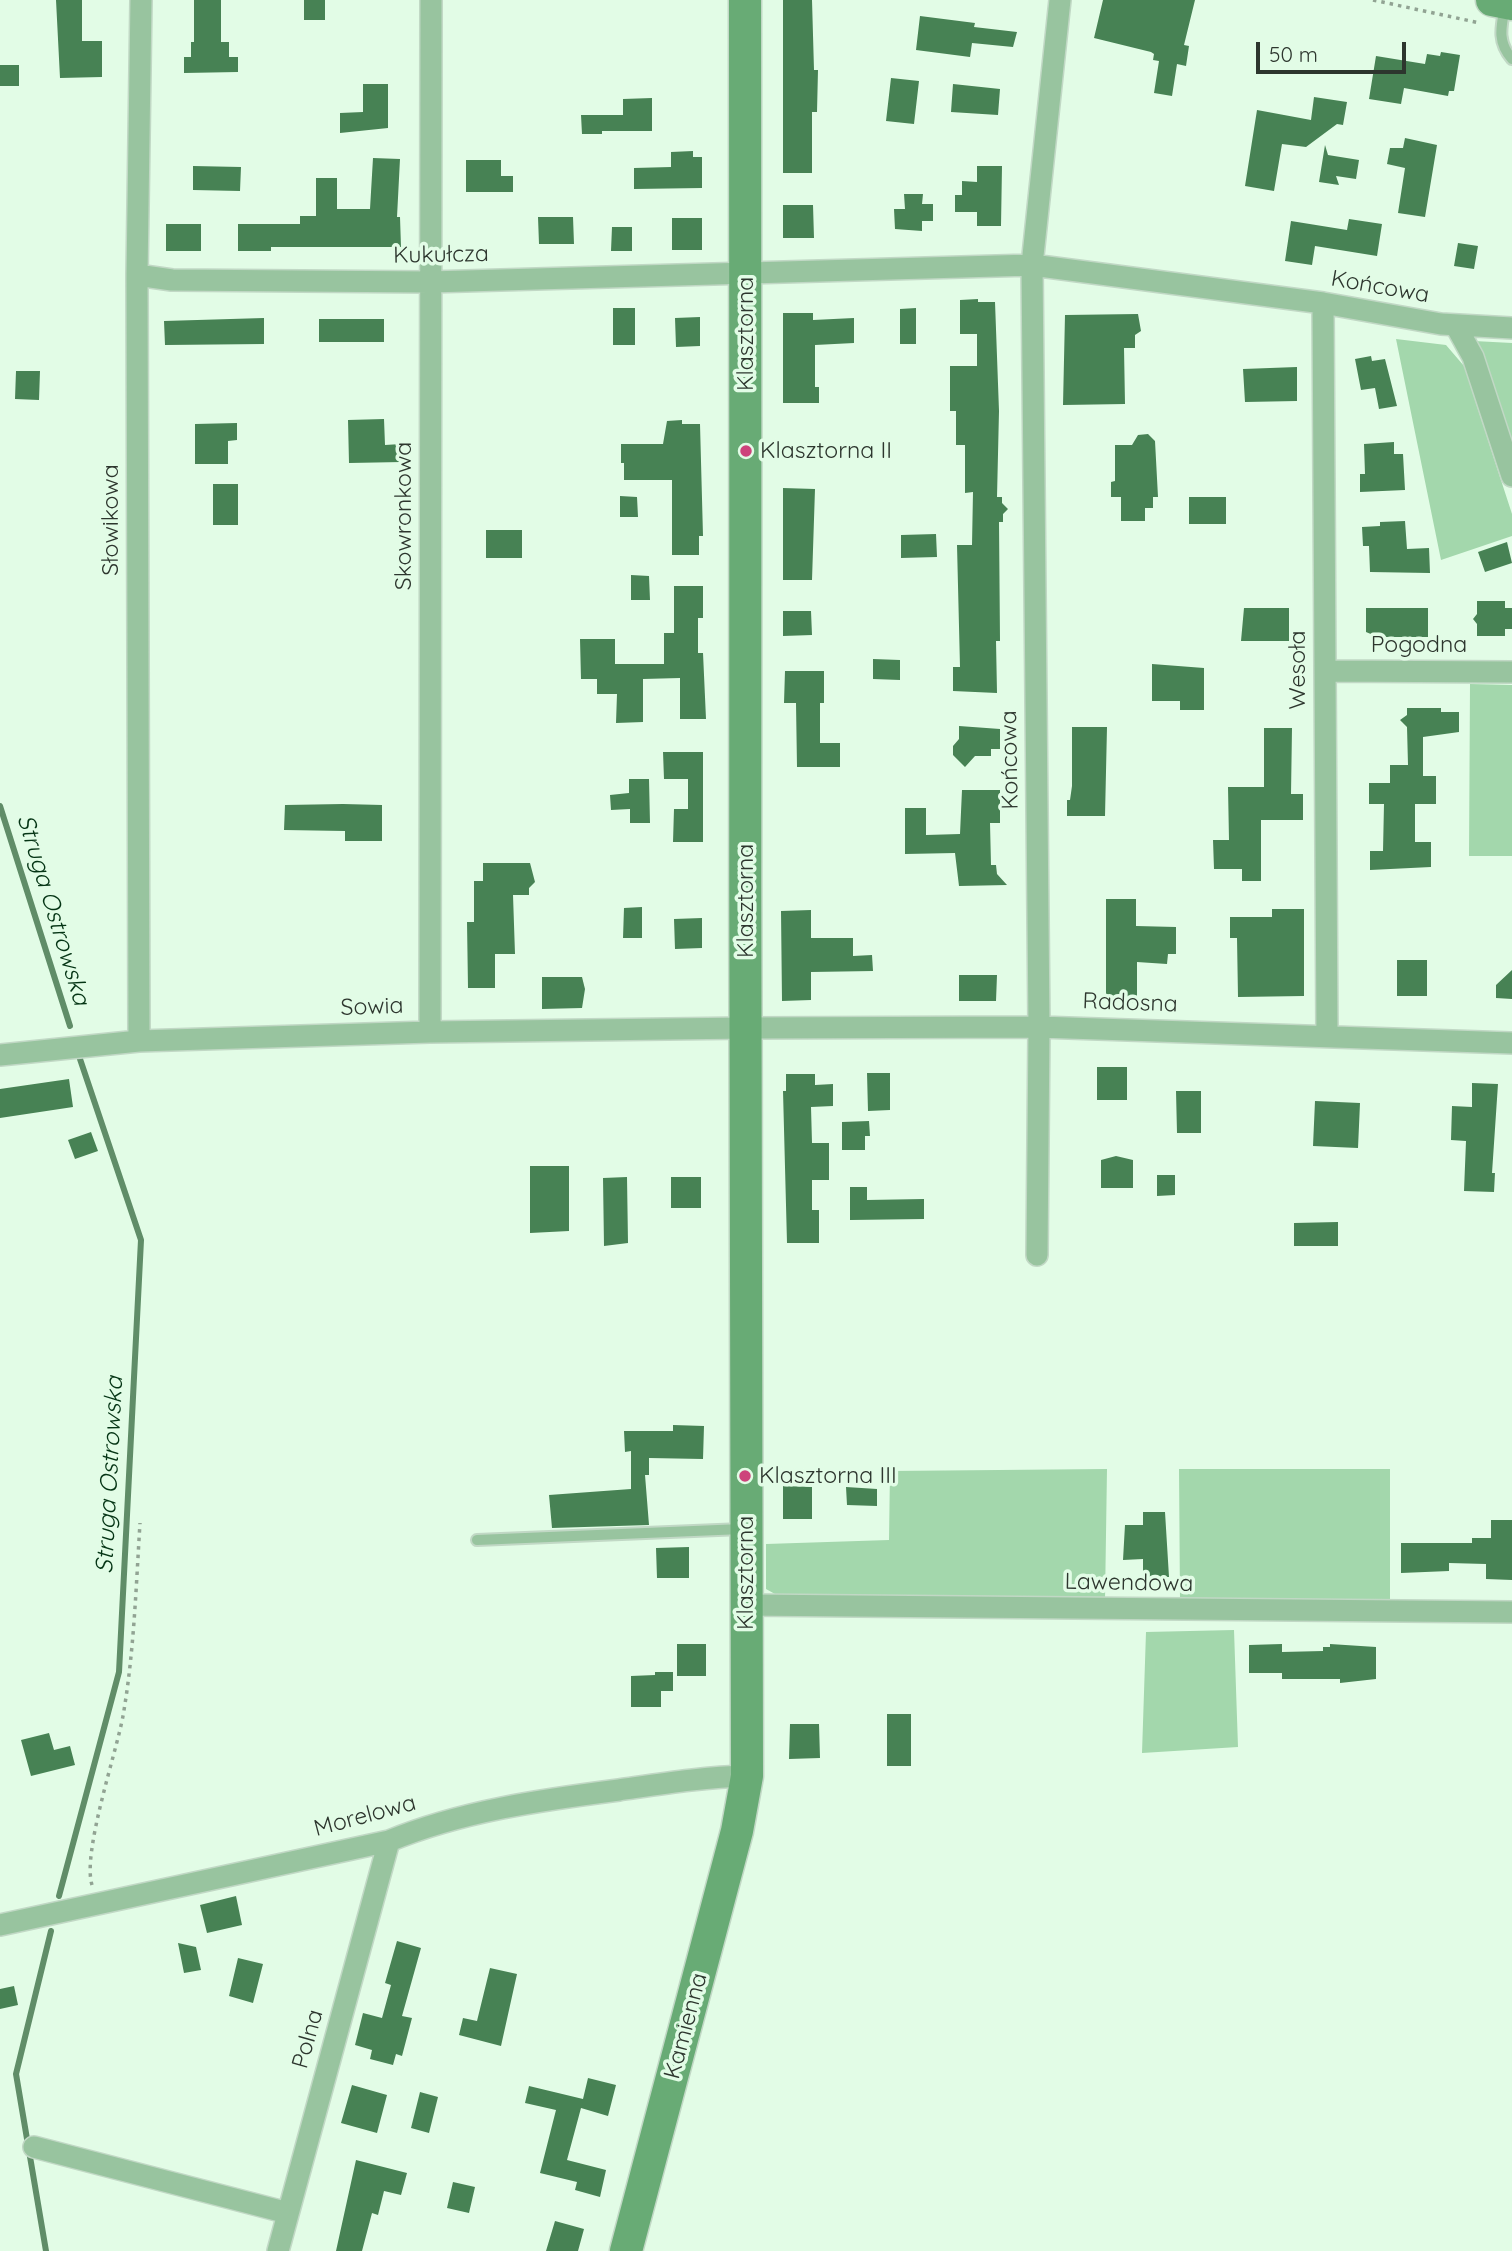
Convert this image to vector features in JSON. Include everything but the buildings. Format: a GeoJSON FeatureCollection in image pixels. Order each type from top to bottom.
{"type":"FeatureCollection","features":[{"type":"Feature","properties":{"kind":"street","name":"Słowikowa"},"geometry":{"type":"LineString","coordinates":[[139,1041],[137,275],[141,0]]}},
{"type":"Feature","properties":{"kind":"street","name":"Skowronkowa"},"geometry":{"type":"LineString","coordinates":[[430,1032],[431,0]]}},
{"type":"Feature","properties":{"kind":"street","name":"Klasztorna"},"geometry":{"type":"LineString","coordinates":[[745,0],[745,1788]]}},
{"type":"Feature","properties":{"kind":"street","name":"Końcowa"},"geometry":{"type":"LineString","coordinates":[[1037,1255],[1039,1027],[1032,265],[1060,0]]}},
{"type":"Feature","properties":{"kind":"street","name":"Kukułcza"},"geometry":{"type":"LineString","coordinates":[[137,275],[172,280],[430,282],[1032,265]]}},
{"type":"Feature","properties":{"kind":"street","name":"Końcowa"},"geometry":{"type":"LineString","coordinates":[[1032,265],[1323,303],[1456,326],[1512,328]]}},
{"type":"Feature","properties":{"kind":"street","name":"Wesoła"},"geometry":{"type":"LineString","coordinates":[[1323,303],[1326,1036]]}},
{"type":"Feature","properties":{"kind":"street"},"geometry":{"type":"LineString","coordinates":[[1456,326],[1473,357],[1512,476]]}},
{"type":"Feature","properties":{"kind":"street","name":"Pogodna"},"geometry":{"type":"LineString","coordinates":[[1325,671],[1512,672]]}},
{"type":"Feature","properties":{"kind":"street","name":"Radosna"},"geometry":{"type":"LineString","coordinates":[[747,1028],[1039,1027],[1512,1044]]}},
{"type":"Feature","properties":{"kind":"street","name":"Sowia"},"geometry":{"type":"LineString","coordinates":[[0,1055],[139,1041],[430,1032],[747,1028]]}},
{"type":"Feature","properties":{"kind":"street","name":"Lawendowa"},"geometry":{"type":"LineString","coordinates":[[746,1605],[1512,1612]]}},
{"type":"Feature","properties":{"kind":"street","name":"Morelowa"},"geometry":{"type":"LineString","coordinates":[[0,1925],[389,1841],[423,1826],[537,1800],[714,1777],[745,1788]]}},
{"type":"Feature","properties":{"kind":"street","name":"Kamienna"},"geometry":{"type":"LineString","coordinates":[[626,2251],[745,1788]]}},
{"type":"Feature","properties":{"kind":"street","name":"Polna"},"geometry":{"type":"LineString","coordinates":[[278,2251],[389,1841]]}},
{"type":"Feature","properties":{"kind":"street"},"geometry":{"type":"LineString","coordinates":[[34,2147],[288,2213]]}},
{"type":"Feature","properties":{"kind":"lane"},"geometry":{"type":"LineString","coordinates":[[1503,7],[1502,48],[1512,60]]}},
{"type":"Feature","properties":{"kind":"lane"},"geometry":{"type":"LineString","coordinates":[[477,1540],[745,1529]]}},
{"type":"Feature","properties":{"kind":"path"},"geometry":{"type":"LineString","coordinates":[[1373,0],[1503,7]]}},
{"type":"Feature","properties":{"kind":"path"},"geometry":{"type":"LineString","coordinates":[[97,1904],[90,1879],[95,1831],[123,1717],[133,1634],[139,1523]]}},
{"type":"Feature","properties":{"kind":"green space"},"geometry":{"type":"Polygon","coordinates":[[[1396,339],[1446,345],[1464,366],[1512,514],[1512,536],[1441,560],[1396,339]]]}},
{"type":"Feature","properties":{"kind":"green space"},"geometry":{"type":"Polygon","coordinates":[[[1474,341],[1512,343],[1512,448],[1474,341]]]}},
{"type":"Feature","properties":{"kind":"green space"},"geometry":{"type":"Polygon","coordinates":[[[1470,684],[1512,685],[1512,856],[1469,856],[1470,684]]]}},
{"type":"Feature","properties":{"kind":"green space"},"geometry":{"type":"Polygon","coordinates":[[[1107,1469],[1105,1600],[775,1594],[766,1589],[766,1544],[889,1540],[890,1471],[1107,1469]]]}},
{"type":"Feature","properties":{"kind":"green space"},"geometry":{"type":"Polygon","coordinates":[[[1179,1469],[1390,1469],[1390,1600],[1180,1601],[1179,1469]]]}},
{"type":"Feature","properties":{"kind":"green space"},"geometry":{"type":"Polygon","coordinates":[[[1234,1630],[1238,1747],[1142,1753],[1146,1632],[1234,1630]]]}},
{"type":"Feature","properties":{"kind":"waterway","name":"Struga Ostrowska"},"geometry":{"type":"LineString","coordinates":[[0,806],[70,1026]]}},
{"type":"Feature","properties":{"kind":"waterway","name":"Struga Ostrowska"},"geometry":{"type":"LineString","coordinates":[[59,1896],[119,1672],[141,1240],[80,1059]]}},
{"type":"Feature","properties":{"kind":"waterway","name":"Struga Ostrowska"},"geometry":{"type":"LineString","coordinates":[[46,2251],[16,2074],[51,1931]]}},
{"type":"Feature","properties":{"kind":"place","name":"Klasztorna II"},"geometry":{"type":"Point","coordinates":[746,451]}},
{"type":"Feature","properties":{"kind":"place","name":"Klasztorna III"},"geometry":{"type":"Point","coordinates":[745,1476]}}]}
